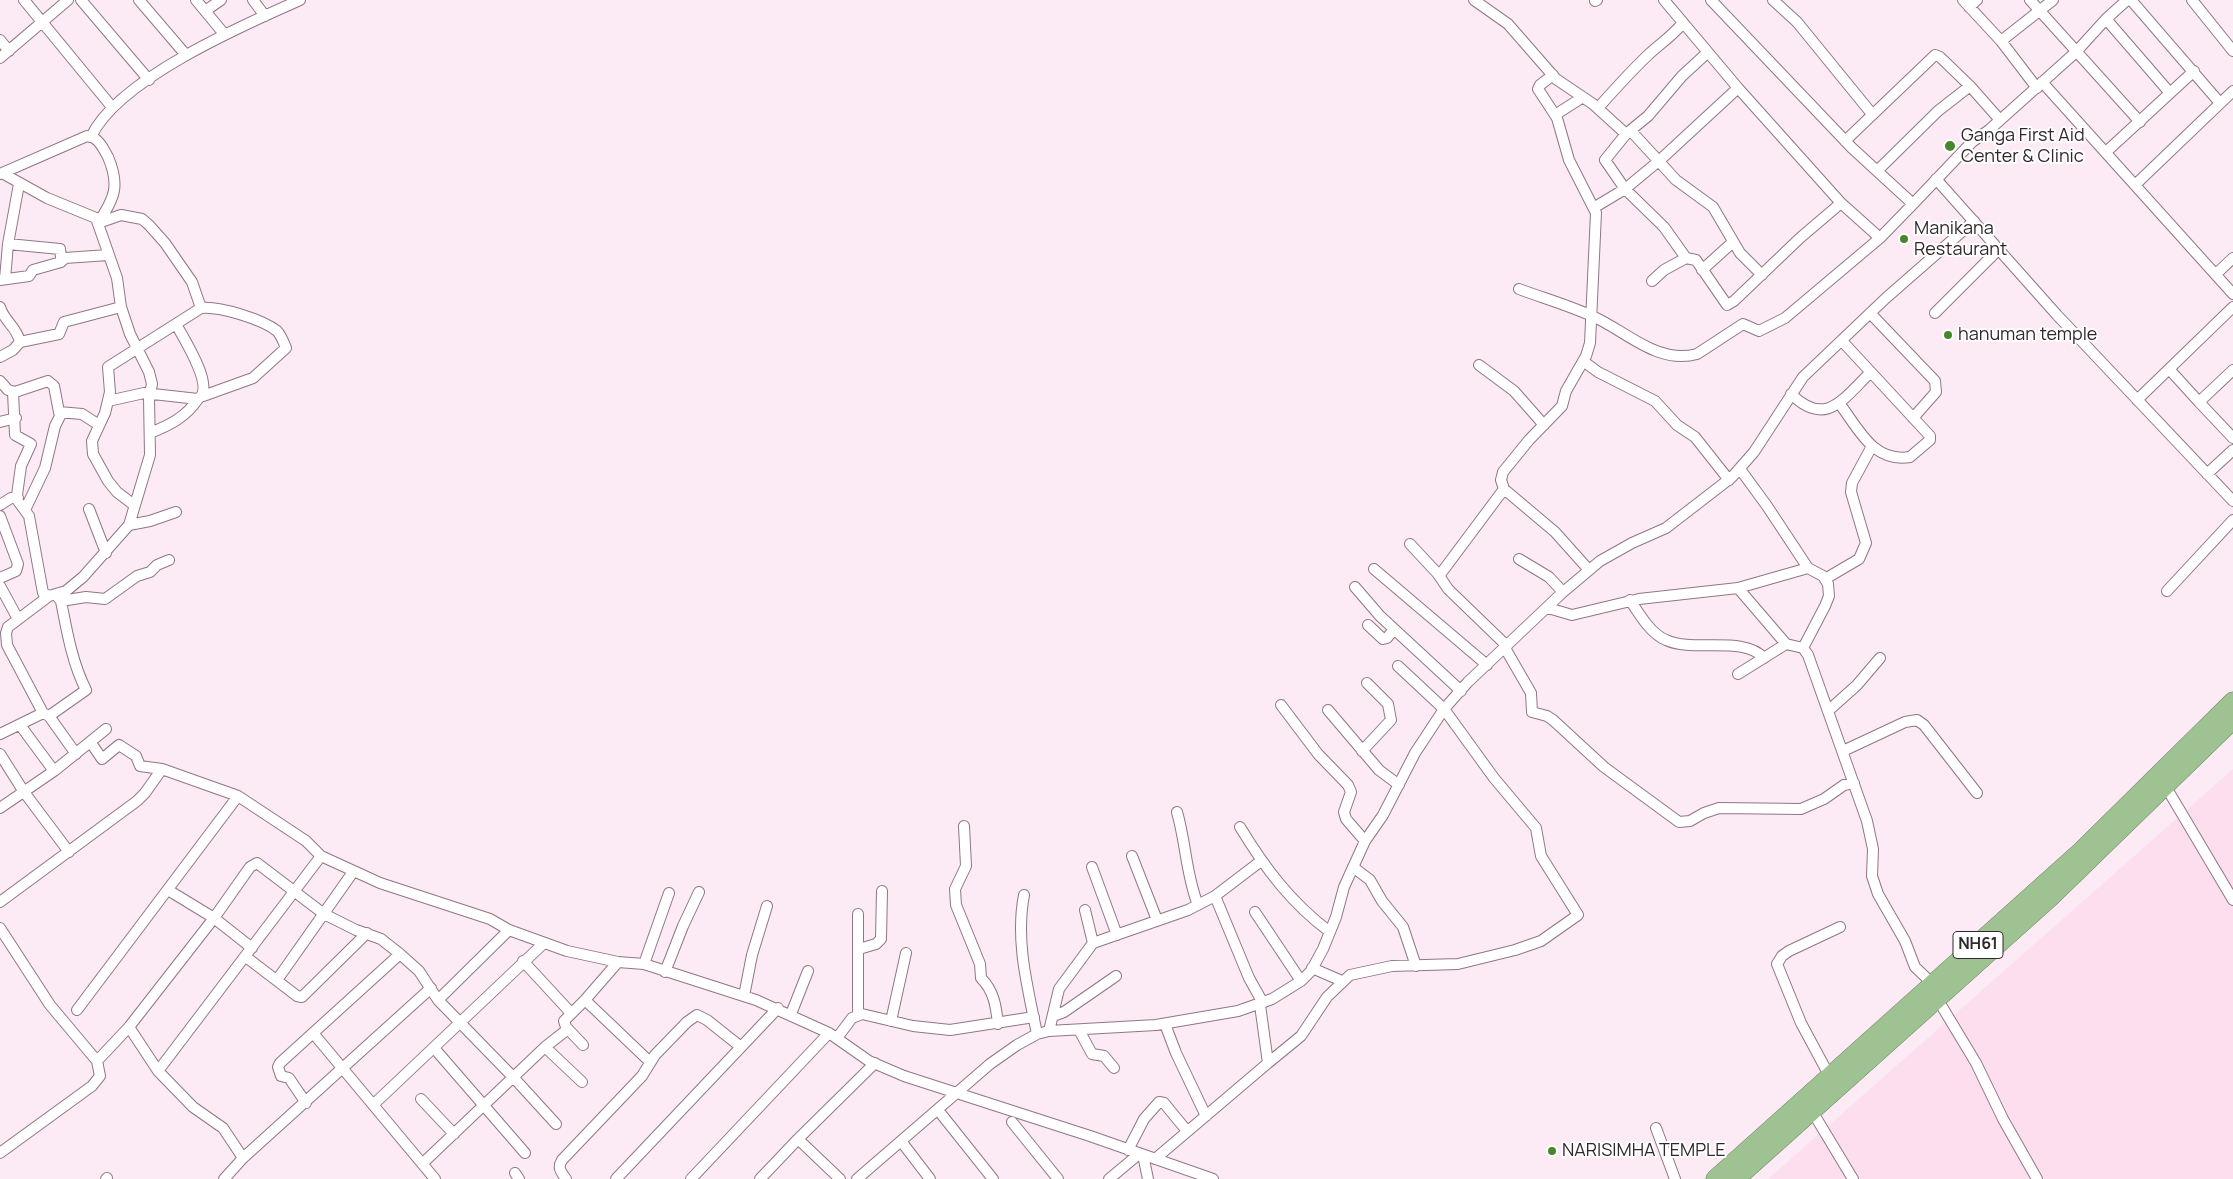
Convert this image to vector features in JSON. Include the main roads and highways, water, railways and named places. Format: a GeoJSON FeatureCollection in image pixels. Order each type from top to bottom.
{"type":"FeatureCollection","features":[{"type":"Feature","properties":{"kind":"highway","name":"NH61"},"geometry":{"type":"LineString","coordinates":[[1736,1179],[1938,993],[2233,701]]}},
{"type":"Feature","properties":{"kind":"highway","name":"NH61"},"geometry":{"type":"LineString","coordinates":[[1715,1179],[1830,1077],[1938,993],[2050,898],[2233,720]]}},
{"type":"Feature","properties":{"kind":"place","name":"Ganga First Aid Center & Clinic"},"geometry":{"type":"Point","coordinates":[1950,146]}},
{"type":"Feature","properties":{"kind":"place","name":"Manikana Restaurant"},"geometry":{"type":"Point","coordinates":[1904,239]}},
{"type":"Feature","properties":{"kind":"place","name":"hanuman temple"},"geometry":{"type":"Point","coordinates":[1948,335]}},
{"type":"Feature","properties":{"kind":"place","name":"NARISIMHA TEMPLE"},"geometry":{"type":"Point","coordinates":[1552,1151]}}]}
